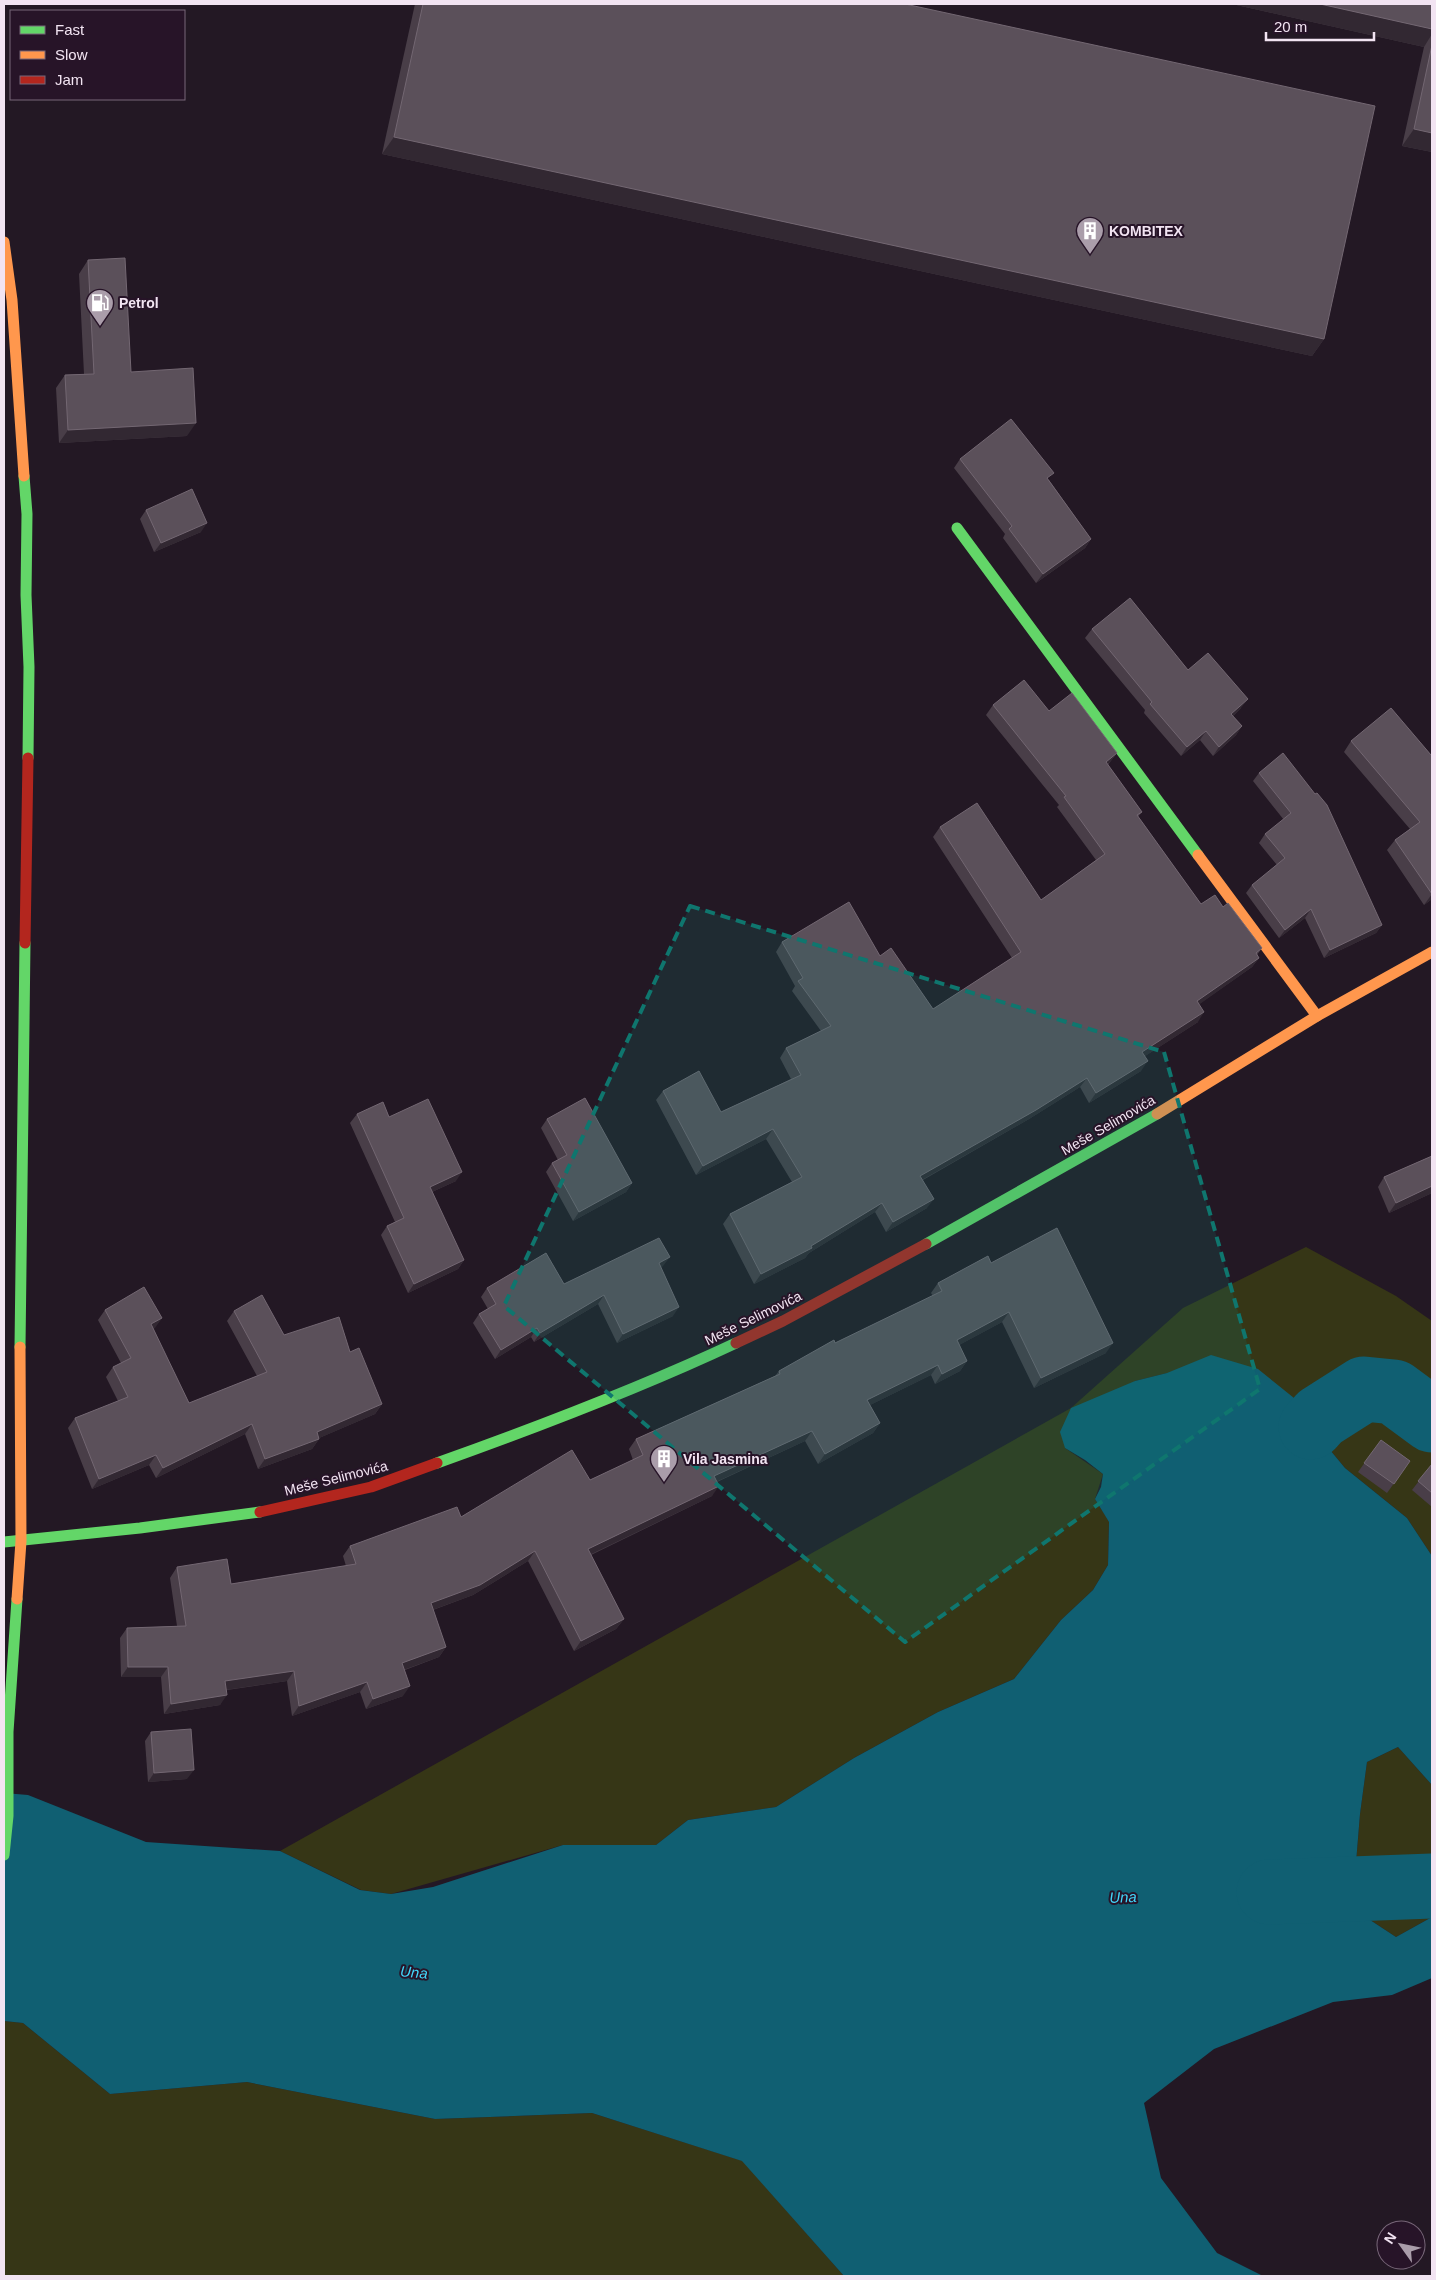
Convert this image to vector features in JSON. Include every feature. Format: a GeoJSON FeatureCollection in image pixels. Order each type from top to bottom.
{"type":"FeatureCollection","features":[{"type":"Feature","properties":{"kind":"street"},"geometry":{"type":"LineString","coordinates":[[4,242],[12,300],[27,514],[26,595],[29,667],[20,1277],[21,1541],[8,1732],[8,1816],[4,1855]]}},
{"type":"Feature","properties":{"kind":"street"},"geometry":{"type":"LineString","coordinates":[[957,528],[1317,1016]]}},
{"type":"Feature","properties":{"kind":"street","name":"Meše Selimovića"},"geometry":{"type":"LineString","coordinates":[[4,1542],[140,1528],[262,1512],[371,1487],[548,1423],[670,1374],[783,1321],[880,1270],[1188,1096],[1317,1016],[1432,952]]}},
{"type":"Feature","properties":{"kind":"highlighted area"},"geometry":{"type":"Polygon","coordinates":[[[690,906],[1164,1052],[1260,1389],[905,1642],[504,1306],[690,906]]]}},
{"type":"Feature","properties":{"kind":"shaded area"},"geometry":{"type":"Polygon","coordinates":[[[1306,1247],[1396,1296],[1432,1321],[1432,1556],[1407,1518],[1345,1468],[1311,1427],[1294,1398],[1167,1373],[1135,1381],[1065,1448],[1103,1474],[1095,1499],[1109,1521],[1108,1565],[1093,1590],[1061,1620],[1014,1679],[938,1712],[854,1758],[776,1807],[688,1820],[656,1845],[563,1845],[391,1894],[361,1890],[280,1851],[1071,1408],[1183,1308],[1306,1247]]]}},
{"type":"Feature","properties":{"kind":"shaded area"},"geometry":{"type":"Polygon","coordinates":[[[1398,1747],[1432,1785],[1432,1917],[1396,1937],[1361,1914],[1356,1863],[1367,1762],[1398,1747]]]}},
{"type":"Feature","properties":{"kind":"shaded area"},"geometry":{"type":"Polygon","coordinates":[[[4,2021],[23,2023],[110,2094],[247,2082],[435,2119],[592,2113],[743,2161],[844,2276],[4,2276],[4,2021]]]}},
{"type":"Feature","properties":{"kind":"water"},"geometry":{"type":"Polygon","coordinates":[[[1211,1355],[1258,1369],[1294,1398],[1311,1427],[1345,1468],[1407,1518],[1432,1556],[1432,1785],[1398,1747],[1367,1762],[1356,1863],[1361,1914],[1396,1937],[1432,1917],[1432,1978],[1392,1995],[1333,2002],[1214,2049],[1144,2103],[1161,2178],[1217,2253],[1263,2276],[844,2276],[742,2161],[592,2113],[435,2119],[247,2082],[110,2094],[23,2023],[4,2021],[4,1793],[28,1795],[146,1842],[280,1851],[360,1890],[391,1894],[433,1887],[563,1845],[656,1845],[688,1820],[776,1807],[854,1758],[938,1712],[1014,1679],[1061,1620],[1093,1590],[1108,1565],[1109,1522],[1095,1499],[1101,1487],[1103,1474],[1065,1448],[1060,1432],[1071,1408],[1135,1381],[1167,1373],[1211,1355]]]}},
{"type":"Feature","properties":{"kind":"building","name":"KOMBITEX"},"geometry":{"type":"Polygon","coordinates":[[[423,4],[905,4],[1375,106],[1324,339],[394,137],[423,4]]]}},
{"type":"Feature","properties":{"kind":"building"},"geometry":{"type":"Polygon","coordinates":[[[1320,4],[1432,4],[1432,29],[1320,4]]]}},
{"type":"Feature","properties":{"kind":"building"},"geometry":{"type":"Polygon","coordinates":[[[1432,45],[1432,133],[1414,129],[1432,45]]]}},
{"type":"Feature","properties":{"kind":"building","name":"Petrol"},"geometry":{"type":"Polygon","coordinates":[[[125,258],[131,372],[193,368],[196,423],[68,430],[65,375],[94,374],[88,260],[125,258]]]}},
{"type":"Feature","properties":{"kind":"building"},"geometry":{"type":"Polygon","coordinates":[[[1011,419],[1054,473],[1047,478],[1091,539],[1043,574],[1009,529],[1012,526],[960,459],[1011,419]]]}},
{"type":"Feature","properties":{"kind":"building"},"geometry":{"type":"Polygon","coordinates":[[[192,489],[207,523],[161,543],[146,510],[192,489]]]}},
{"type":"Feature","properties":{"kind":"building"},"geometry":{"type":"Polygon","coordinates":[[[1130,598],[1188,670],[1208,653],[1248,699],[1231,714],[1242,726],[1219,747],[1206,731],[1187,747],[1150,704],[1152,702],[1092,629],[1130,598]]]}},
{"type":"Feature","properties":{"kind":"building"},"geometry":{"type":"Polygon","coordinates":[[[1024,680],[1049,711],[1072,693],[1117,753],[1106,762],[1142,812],[1137,815],[1201,904],[1215,895],[1223,907],[1228,903],[1262,948],[1256,953],[1259,958],[1197,1001],[1204,1012],[1142,1052],[1148,1061],[1096,1093],[1087,1078],[1036,1110],[920,1176],[934,1199],[893,1222],[882,1203],[811,1246],[812,1248],[761,1274],[730,1214],[802,1177],[773,1129],[703,1166],[663,1091],[699,1071],[721,1112],[801,1075],[786,1048],[831,1026],[798,981],[803,978],[782,942],[849,902],[880,956],[891,948],[933,1009],[1021,952],[940,827],[977,803],[1041,900],[1105,854],[1064,797],[1066,796],[993,705],[1024,680]]]}},
{"type":"Feature","properties":{"kind":"building"},"geometry":{"type":"Polygon","coordinates":[[[1391,708],[1432,754],[1432,894],[1395,840],[1420,822],[1351,741],[1391,708]]]}},
{"type":"Feature","properties":{"kind":"building"},"geometry":{"type":"Polygon","coordinates":[[[1283,753],[1315,794],[1317,793],[1327,805],[1382,925],[1330,950],[1311,909],[1285,930],[1252,885],[1285,858],[1265,834],[1291,813],[1259,773],[1283,753]]]}},
{"type":"Feature","properties":{"kind":"building"},"geometry":{"type":"Polygon","coordinates":[[[585,1098],[632,1183],[579,1212],[552,1163],[567,1155],[547,1119],[585,1098]]]}},
{"type":"Feature","properties":{"kind":"building"},"geometry":{"type":"Polygon","coordinates":[[[428,1099],[462,1172],[430,1187],[464,1260],[414,1284],[387,1226],[404,1218],[357,1114],[383,1102],[389,1117],[428,1099]]]}},
{"type":"Feature","properties":{"kind":"building"},"geometry":{"type":"Polygon","coordinates":[[[1432,1156],[1432,1186],[1396,1203],[1384,1177],[1432,1156]]]}},
{"type":"Feature","properties":{"kind":"building"},"geometry":{"type":"Polygon","coordinates":[[[1057,1228],[1113,1343],[1041,1378],[1009,1312],[957,1340],[967,1361],[942,1374],[938,1365],[867,1400],[880,1423],[825,1454],[812,1431],[714,1476],[719,1486],[588,1549],[624,1619],[581,1641],[535,1551],[480,1585],[431,1603],[446,1647],[402,1663],[410,1686],[373,1699],[367,1682],[299,1706],[294,1671],[225,1681],[227,1695],[171,1704],[168,1667],[128,1667],[127,1628],[186,1626],[177,1567],[227,1559],[231,1584],[356,1564],[350,1546],[457,1507],[461,1517],[572,1450],[590,1480],[643,1455],[636,1439],[780,1374],[779,1371],[834,1340],[835,1343],[942,1291],[938,1283],[988,1256],[991,1263],[1057,1228]]]}},
{"type":"Feature","properties":{"kind":"building"},"geometry":{"type":"Polygon","coordinates":[[[659,1238],[670,1257],[659,1263],[679,1307],[623,1334],[604,1295],[540,1333],[537,1328],[501,1350],[479,1314],[496,1304],[487,1288],[546,1253],[564,1284],[659,1238]]]}},
{"type":"Feature","properties":{"kind":"building"},"geometry":{"type":"Polygon","coordinates":[[[144,1287],[162,1318],[151,1324],[189,1403],[267,1372],[234,1311],[262,1295],[284,1335],[339,1317],[350,1352],[359,1348],[382,1404],[317,1432],[319,1439],[265,1459],[252,1424],[163,1468],[156,1455],[99,1479],[75,1418],[128,1397],[113,1367],[131,1358],[105,1310],[144,1287]]]}},
{"type":"Feature","properties":{"kind":"building"},"geometry":{"type":"Polygon","coordinates":[[[1381,1440],[1410,1461],[1394,1484],[1364,1463],[1381,1440]]]}},
{"type":"Feature","properties":{"kind":"building"},"geometry":{"type":"Polygon","coordinates":[[[1432,1464],[1432,1493],[1418,1481],[1432,1464]]]}},
{"type":"Feature","properties":{"kind":"building"},"geometry":{"type":"Polygon","coordinates":[[[191,1729],[194,1770],[154,1773],[151,1732],[191,1729]]]}},
{"type":"Feature","properties":{"kind":"waterway"},"geometry":{"type":"LineString","coordinates":[[1311,1427],[1320,1417],[1364,1389],[1394,1392],[1432,1420]]}},
{"type":"Feature","properties":{"kind":"waterway","name":"Una"},"geometry":{"type":"LineString","coordinates":[[1269,1892],[1432,1886]]}},
{"type":"Feature","properties":{"kind":"traffic: fast"},"geometry":{"type":"LineString","coordinates":[[24,476],[27,514],[28,758]]}},
{"type":"Feature","properties":{"kind":"traffic: fast"},"geometry":{"type":"LineString","coordinates":[[957,528],[1198,855]]}},
{"type":"Feature","properties":{"kind":"traffic: fast"},"geometry":{"type":"LineString","coordinates":[[20,1347],[25,943]]}},
{"type":"Feature","properties":{"kind":"traffic: fast"},"geometry":{"type":"LineString","coordinates":[[926,1244],[1157,1114]]}},
{"type":"Feature","properties":{"kind":"traffic: fast"},"geometry":{"type":"LineString","coordinates":[[437,1463],[588,1407],[736,1343]]}},
{"type":"Feature","properties":{"kind":"traffic: fast"},"geometry":{"type":"LineString","coordinates":[[4,1542],[140,1528],[260,1512]]}},
{"type":"Feature","properties":{"kind":"traffic: fast"},"geometry":{"type":"LineString","coordinates":[[4,1855],[8,1816],[8,1732],[17,1599]]}},
{"type":"Feature","properties":{"kind":"traffic: slow"},"geometry":{"type":"LineString","coordinates":[[4,242],[12,300],[24,476]]}},
{"type":"Feature","properties":{"kind":"traffic: slow"},"geometry":{"type":"LineString","coordinates":[[1198,855],[1317,1016]]}},
{"type":"Feature","properties":{"kind":"traffic: slow"},"geometry":{"type":"LineString","coordinates":[[1157,1114],[1317,1016],[1432,952]]}},
{"type":"Feature","properties":{"kind":"traffic: slow"},"geometry":{"type":"LineString","coordinates":[[17,1599],[21,1541],[20,1347]]}},
{"type":"Feature","properties":{"kind":"traffic: jam"},"geometry":{"type":"LineString","coordinates":[[25,943],[28,758]]}},
{"type":"Feature","properties":{"kind":"traffic: jam"},"geometry":{"type":"LineString","coordinates":[[736,1343],[783,1321],[926,1244]]}},
{"type":"Feature","properties":{"kind":"traffic: jam"},"geometry":{"type":"LineString","coordinates":[[260,1512],[371,1487],[437,1463]]}},
{"type":"Feature","properties":{"kind":"place","name":"KOMBITEX"},"geometry":{"type":"Point","coordinates":[1090,255]}},
{"type":"Feature","properties":{"kind":"place","name":"Petrol"},"geometry":{"type":"Point","coordinates":[100,327]}},
{"type":"Feature","properties":{"kind":"place","name":"Vila Jasmina"},"geometry":{"type":"Point","coordinates":[664,1483]}}]}
